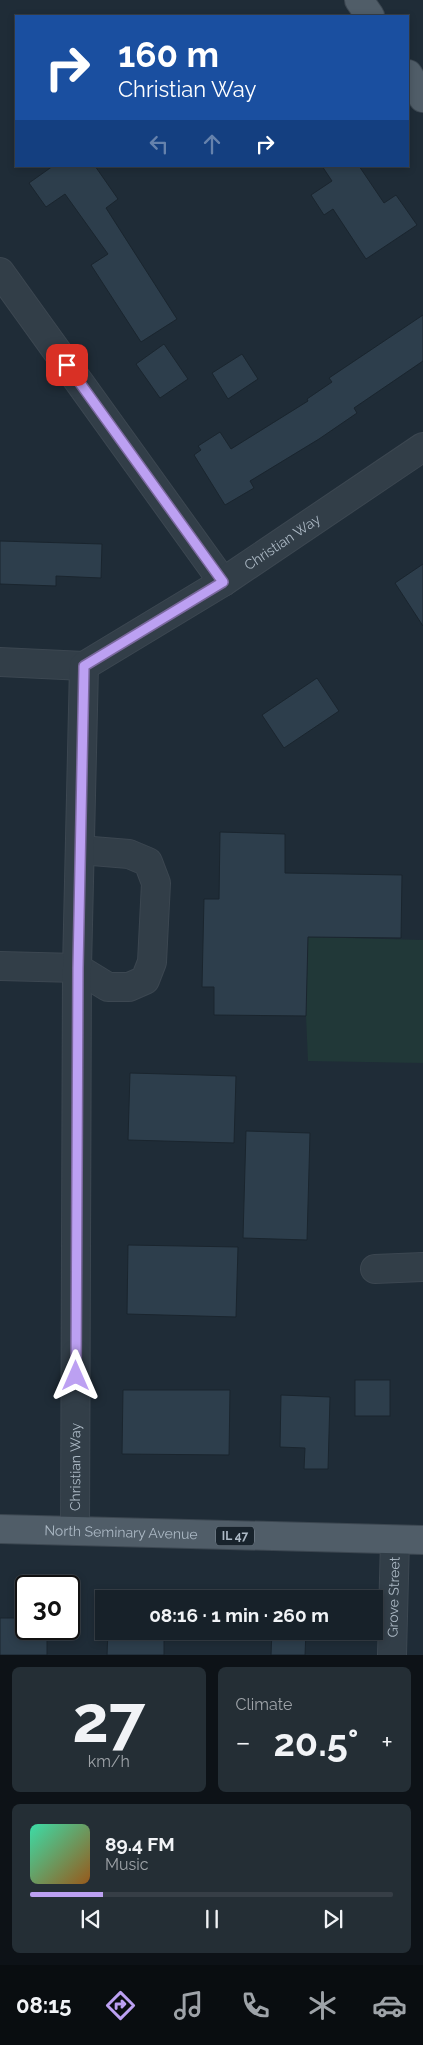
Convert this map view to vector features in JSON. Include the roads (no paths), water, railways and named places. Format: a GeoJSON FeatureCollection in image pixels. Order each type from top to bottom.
{"type":"FeatureCollection","features":[{"type":"Feature","properties":{"kind":"main road"},"geometry":{"type":"LineString","coordinates":[[359,0],[369,15]]}},
{"type":"Feature","properties":{"kind":"main road"},"geometry":{"type":"LineString","coordinates":[[409,76],[423,98]]}},
{"type":"Feature","properties":{"kind":"main road","name":"North Seminary Avenue"},"geometry":{"type":"LineString","coordinates":[[0,1529],[423,1540]]}},
{"type":"Feature","properties":{"kind":"street"},"geometry":{"type":"LineString","coordinates":[[0,272],[223,582]]}},
{"type":"Feature","properties":{"kind":"street","name":"Christian Way"},"geometry":{"type":"LineString","coordinates":[[75,1532],[78,968],[84,666],[223,582],[423,447]]}},
{"type":"Feature","properties":{"kind":"street"},"geometry":{"type":"LineString","coordinates":[[0,662],[84,666]]}},
{"type":"Feature","properties":{"kind":"street"},"geometry":{"type":"LineString","coordinates":[[0,966],[78,968],[108,986],[129,987],[146,980],[152,962],[156,883],[148,862],[128,854],[80,850]]}},
{"type":"Feature","properties":{"kind":"street"},"geometry":{"type":"LineString","coordinates":[[375,1269],[423,1267]]}},
{"type":"Feature","properties":{"kind":"street","name":"Grove Street"},"geometry":{"type":"LineString","coordinates":[[392,1655],[395,1540]]}}]}
